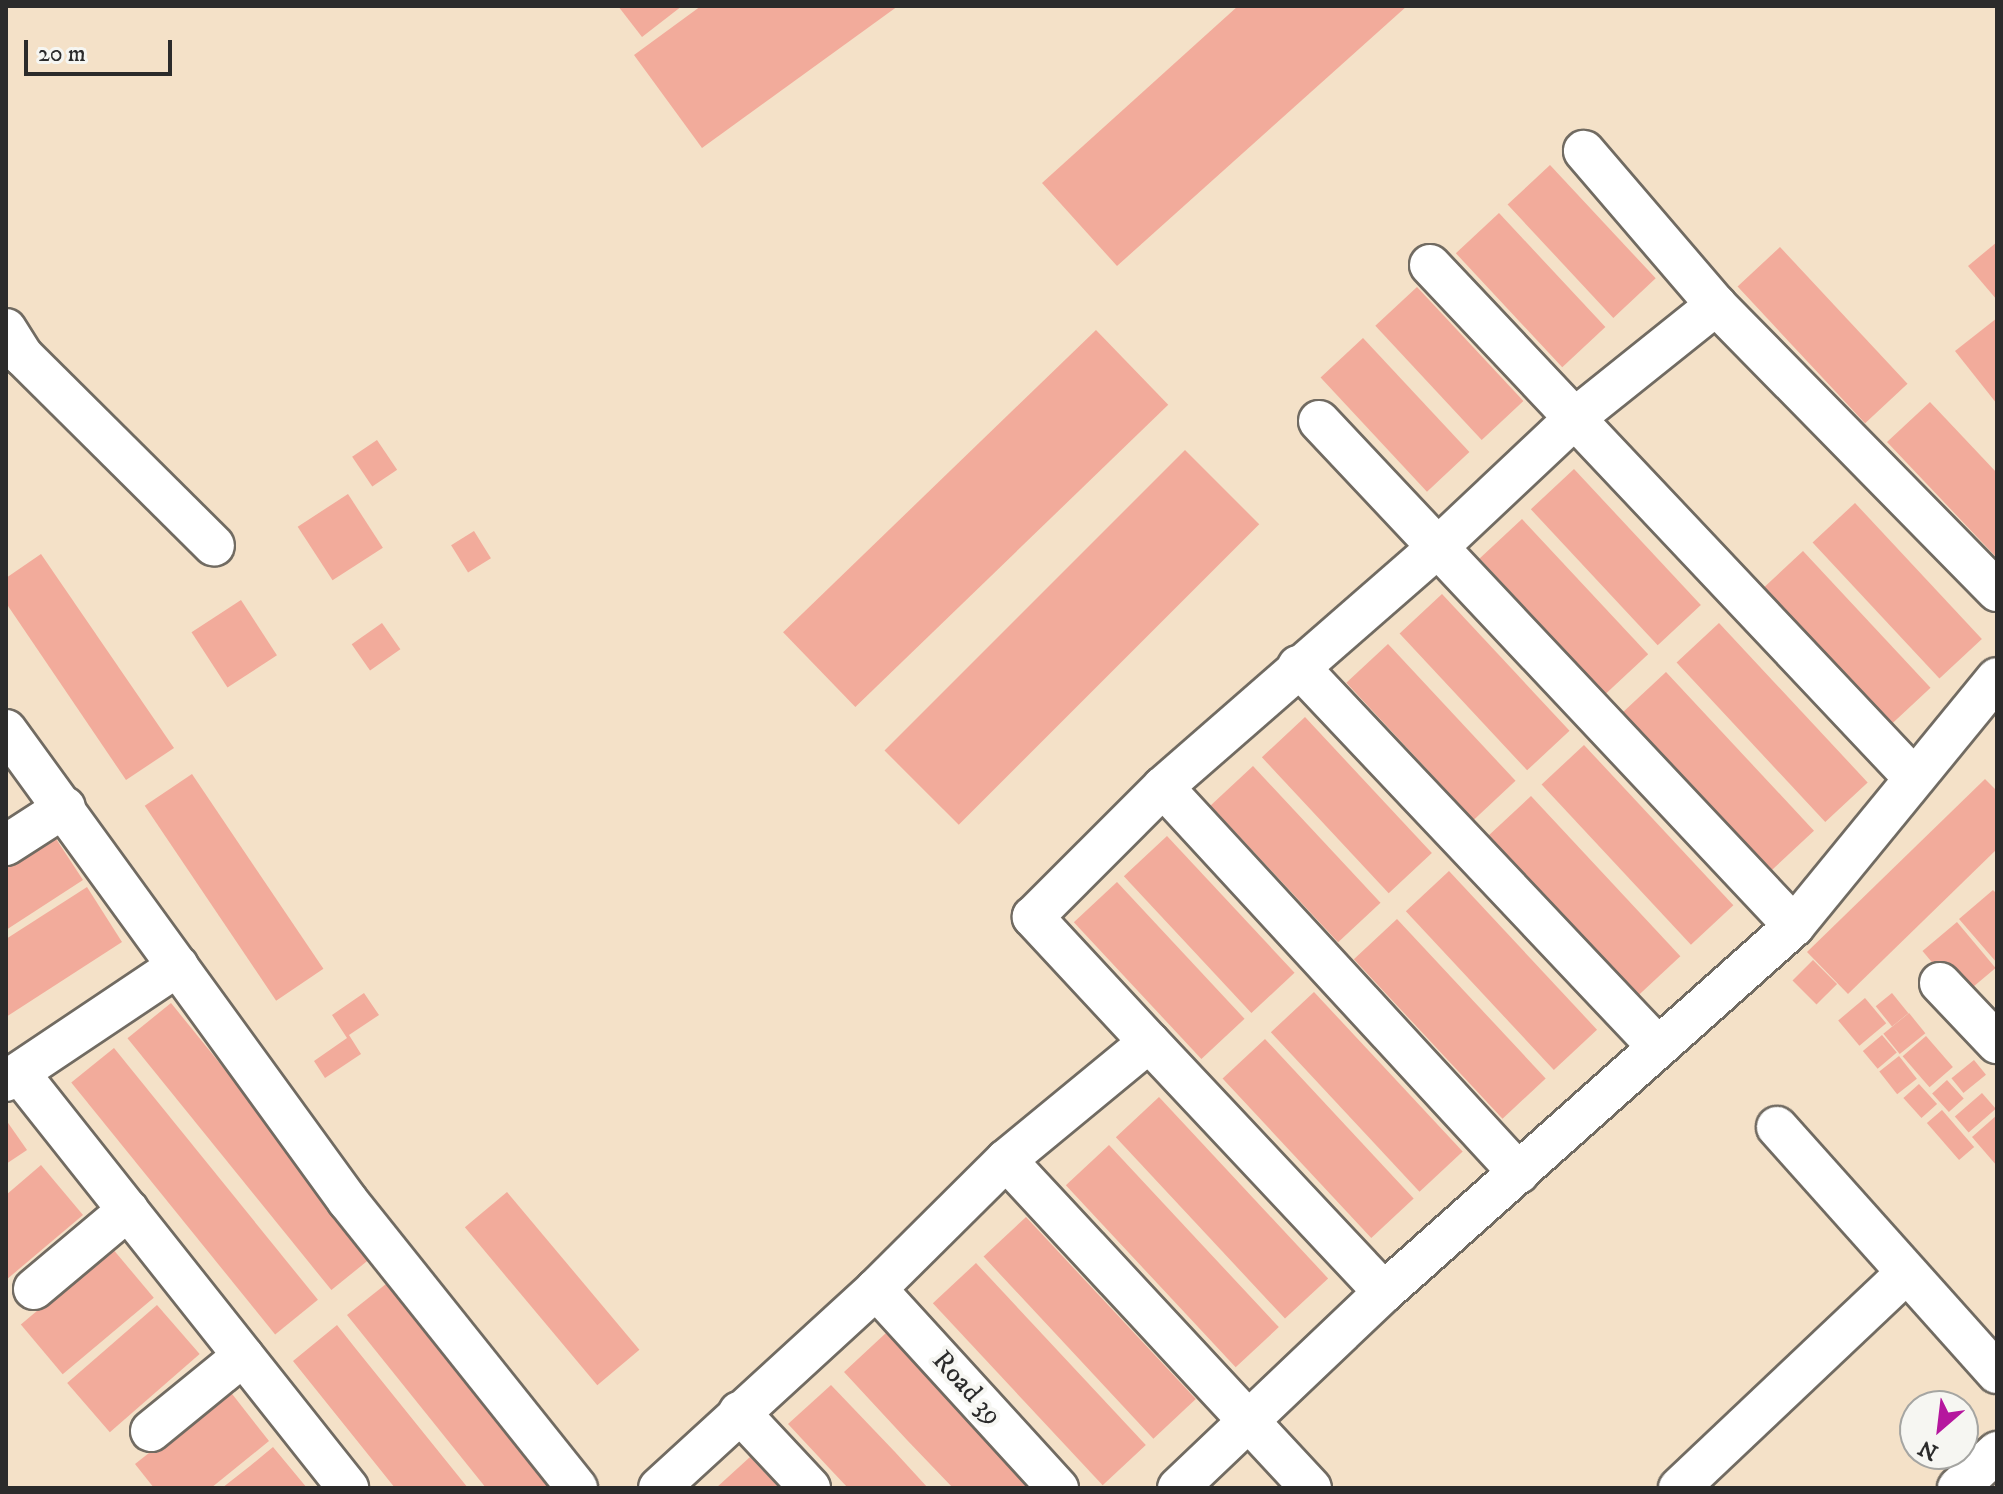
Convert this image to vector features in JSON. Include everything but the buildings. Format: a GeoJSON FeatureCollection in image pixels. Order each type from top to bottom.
{"type":"FeatureCollection","features":[{"type":"Feature","properties":{"kind":"street"},"geometry":{"type":"LineString","coordinates":[[1584,151],[1716,305],[1997,591]]}},
{"type":"Feature","properties":{"kind":"street"},"geometry":{"type":"LineString","coordinates":[[1430,265],[1913,777]]}},
{"type":"Feature","properties":{"kind":"street"},"geometry":{"type":"LineString","coordinates":[[1384,1292],[1033,917],[1163,787],[1298,666],[1438,547],[1575,418],[1716,305]]}},
{"type":"Feature","properties":{"kind":"street"},"geometry":{"type":"LineString","coordinates":[[6,329],[23,356],[214,546]]}},
{"type":"Feature","properties":{"kind":"street"},"geometry":{"type":"LineString","coordinates":[[1319,421],[1794,926]]}},
{"type":"Feature","properties":{"kind":"street"},"geometry":{"type":"LineString","coordinates":[[1298,666],[1658,1047]]}},
{"type":"Feature","properties":{"kind":"street"},"geometry":{"type":"LineString","coordinates":[[1178,1488],[1252,1421],[1384,1292],[1794,926],[1997,678]]}},
{"type":"Feature","properties":{"kind":"street"},"geometry":{"type":"LineString","coordinates":[[6,730],[65,807],[348,1201],[577,1488]]}},
{"type":"Feature","properties":{"kind":"street"},"geometry":{"type":"LineString","coordinates":[[1163,787],[1519,1173]]}},
{"type":"Feature","properties":{"kind":"street"},"geometry":{"type":"LineString","coordinates":[[6,845],[65,807]]}},
{"type":"Feature","properties":{"kind":"street"},"geometry":{"type":"LineString","coordinates":[[178,966],[13,1077],[128,1210],[348,1488]]}},
{"type":"Feature","properties":{"kind":"street"},"geometry":{"type":"LineString","coordinates":[[1940,983],[1993,1032]]}},
{"type":"Feature","properties":{"kind":"street"},"geometry":{"type":"LineString","coordinates":[[659,1488],[876,1289],[1006,1160],[1149,1042]]}},
{"type":"Feature","properties":{"kind":"street"},"geometry":{"type":"LineString","coordinates":[[1777,1127],[1905,1274],[1997,1373]]}},
{"type":"Feature","properties":{"kind":"street"},"geometry":{"type":"LineString","coordinates":[[1006,1160],[1252,1421],[1311,1488]]}},
{"type":"Feature","properties":{"kind":"street"},"geometry":{"type":"LineString","coordinates":[[34,1289],[128,1210]]}},
{"type":"Feature","properties":{"kind":"street"},"geometry":{"type":"LineString","coordinates":[[1679,1488],[1905,1274]]}},
{"type":"Feature","properties":{"kind":"street","name":"Road 39"},"geometry":{"type":"LineString","coordinates":[[876,1289],[1058,1488]]}},
{"type":"Feature","properties":{"kind":"street"},"geometry":{"type":"LineString","coordinates":[[151,1431],[243,1356]]}},
{"type":"Feature","properties":{"kind":"street"},"geometry":{"type":"LineString","coordinates":[[739,1412],[810,1488]]}},
{"type":"Feature","properties":{"kind":"street"},"geometry":{"type":"LineString","coordinates":[[1958,1488],[1997,1452]]}}]}
